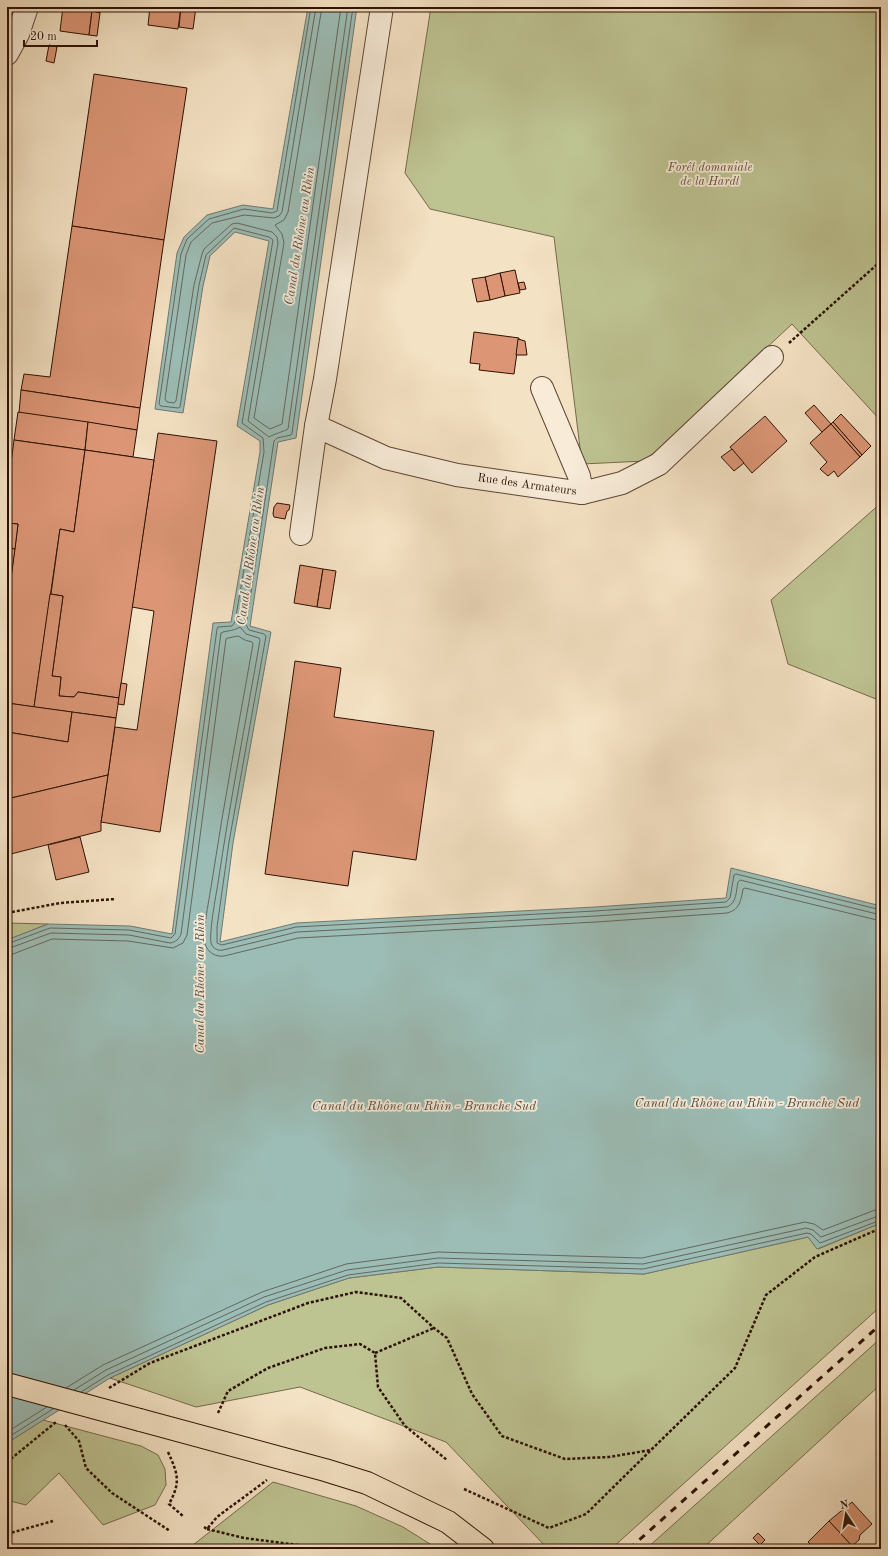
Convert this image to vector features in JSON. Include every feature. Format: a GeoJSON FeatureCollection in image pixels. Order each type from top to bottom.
{"type":"FeatureCollection","features":[{"type":"Feature","properties":{"kind":"main road"},"geometry":{"type":"LineString","coordinates":[[7,1384],[367,1483],[448,1522],[483,1549]]}},
{"type":"Feature","properties":{"kind":"street"},"geometry":{"type":"LineString","coordinates":[[7,54],[18,34],[27,7]]}},
{"type":"Feature","properties":{"kind":"street"},"geometry":{"type":"LineString","coordinates":[[300,534],[382,7]]}},
{"type":"Feature","properties":{"kind":"street","name":"Rue des Armateurs"},"geometry":{"type":"LineString","coordinates":[[316,426],[386,458],[457,476],[582,493],[622,483],[659,464],[772,357]]}},
{"type":"Feature","properties":{"kind":"street"},"geometry":{"type":"LineString","coordinates":[[542,388],[579,476],[582,493]]}},
{"type":"Feature","properties":{"kind":"path"},"geometry":{"type":"LineString","coordinates":[[772,357],[881,261]]}},
{"type":"Feature","properties":{"kind":"path"},"geometry":{"type":"LineString","coordinates":[[7,913],[60,903],[116,899]]}},
{"type":"Feature","properties":{"kind":"path"},"geometry":{"type":"LineString","coordinates":[[464,1489],[549,1528],[586,1514],[735,1368],[766,1295],[815,1257],[881,1228]]}},
{"type":"Feature","properties":{"kind":"path"},"geometry":{"type":"LineString","coordinates":[[150,1363],[308,1303],[356,1292],[401,1298],[447,1338],[472,1394],[502,1436],[565,1458],[609,1458],[651,1450]]}},
{"type":"Feature","properties":{"kind":"path"},"geometry":{"type":"LineString","coordinates":[[375,1353],[434,1328]]}},
{"type":"Feature","properties":{"kind":"path"},"geometry":{"type":"LineString","coordinates":[[218,1413],[228,1391],[268,1368],[325,1348],[360,1344],[375,1353]]}},
{"type":"Feature","properties":{"kind":"path"},"geometry":{"type":"LineString","coordinates":[[375,1353],[378,1388],[405,1426],[447,1460]]}},
{"type":"Feature","properties":{"kind":"path"},"geometry":{"type":"LineString","coordinates":[[65,1424],[79,1441],[86,1468],[112,1493],[170,1531]]}},
{"type":"Feature","properties":{"kind":"path"},"geometry":{"type":"LineString","coordinates":[[162,1448],[168,1452],[177,1471],[176,1491],[169,1504],[183,1516]]}},
{"type":"Feature","properties":{"kind":"path"},"geometry":{"type":"LineString","coordinates":[[270,1478],[217,1517],[206,1528],[244,1538],[329,1549]]}},
{"type":"Feature","properties":{"kind":"path"},"geometry":{"type":"LineString","coordinates":[[7,1534],[53,1521]]}},
{"type":"Feature","properties":{"kind":"green space","name":"Forêt domaniale de la Hardt"},"geometry":{"type":"Polygon","coordinates":[[[431,7],[881,7],[881,421],[792,324],[645,461],[582,464],[554,237],[430,209],[405,173],[431,7]]]}},
{"type":"Feature","properties":{"kind":"green space"},"geometry":{"type":"Polygon","coordinates":[[[881,503],[881,701],[788,664],[771,600],[881,503]]]}},
{"type":"Feature","properties":{"kind":"green space"},"geometry":{"type":"Polygon","coordinates":[[[7,923],[48,924],[7,940],[7,923]]]}},
{"type":"Feature","properties":{"kind":"green space"},"geometry":{"type":"Polygon","coordinates":[[[881,1223],[881,1306],[611,1549],[548,1549],[446,1442],[300,1387],[196,1407],[110,1378],[268,1305],[349,1278],[438,1267],[644,1274],[808,1237],[818,1249],[881,1223]]]}},
{"type":"Feature","properties":{"kind":"green space"},"geometry":{"type":"Polygon","coordinates":[[[881,1338],[881,1384],[702,1549],[646,1549],[881,1338]]]}},
{"type":"Feature","properties":{"kind":"green space"},"geometry":{"type":"Polygon","coordinates":[[[43,1420],[141,1446],[158,1455],[165,1469],[166,1485],[155,1505],[103,1525],[59,1473],[26,1505],[10,1501],[7,1503],[7,1443],[43,1420]]]}},
{"type":"Feature","properties":{"kind":"green space"},"geometry":{"type":"Polygon","coordinates":[[[273,1482],[356,1506],[403,1527],[438,1549],[188,1549],[273,1482]]]}},
{"type":"Feature","properties":{"kind":"water"},"geometry":{"type":"Polygon","coordinates":[[[308,7],[357,7],[296,438],[278,442],[250,626],[271,632],[233,843],[220,942],[296,923],[595,907],[726,898],[731,868],[881,906],[881,1223],[817,1249],[808,1237],[644,1274],[438,1267],[349,1278],[268,1305],[110,1378],[7,1443],[7,940],[48,924],[130,926],[172,934],[213,623],[231,622],[260,452],[260,441],[237,426],[269,241],[235,232],[210,256],[203,286],[183,413],[155,409],[177,253],[184,237],[207,215],[243,205],[273,209],[308,7]]]}},
{"type":"Feature","properties":{"kind":"building"},"geometry":{"type":"Polygon","coordinates":[[[63,7],[92,11],[89,35],[60,31],[63,7]]]}},
{"type":"Feature","properties":{"kind":"building"},"geometry":{"type":"Polygon","coordinates":[[[63,7],[93,7],[92,11],[63,7]]]}},
{"type":"Feature","properties":{"kind":"building"},"geometry":{"type":"Polygon","coordinates":[[[93,7],[101,7],[100,13],[92,11],[93,7]]]}},
{"type":"Feature","properties":{"kind":"building"},"geometry":{"type":"Polygon","coordinates":[[[150,7],[181,7],[178,29],[148,25],[150,7]]]}},
{"type":"Feature","properties":{"kind":"building"},"geometry":{"type":"Polygon","coordinates":[[[181,7],[196,7],[193,29],[179,27],[181,7]]]}},
{"type":"Feature","properties":{"kind":"building"},"geometry":{"type":"Polygon","coordinates":[[[92,11],[100,13],[97,36],[89,35],[92,11]]]}},
{"type":"Feature","properties":{"kind":"building"},"geometry":{"type":"Polygon","coordinates":[[[49,45],[57,47],[54,63],[46,61],[49,45]]]}},
{"type":"Feature","properties":{"kind":"building"},"geometry":{"type":"Polygon","coordinates":[[[94,74],[187,88],[164,240],[72,226],[94,74]]]}},
{"type":"Feature","properties":{"kind":"building"},"geometry":{"type":"Polygon","coordinates":[[[72,226],[164,240],[140,408],[21,390],[24,374],[50,377],[72,226]]]}},
{"type":"Feature","properties":{"kind":"building"},"geometry":{"type":"Polygon","coordinates":[[[515,270],[520,293],[505,296],[500,273],[515,270]]]}},
{"type":"Feature","properties":{"kind":"building"},"geometry":{"type":"Polygon","coordinates":[[[500,273],[505,296],[490,300],[485,277],[500,273]]]}},
{"type":"Feature","properties":{"kind":"building"},"geometry":{"type":"Polygon","coordinates":[[[485,277],[490,300],[477,302],[472,279],[485,277]]]}},
{"type":"Feature","properties":{"kind":"building"},"geometry":{"type":"Polygon","coordinates":[[[524,282],[526,289],[520,290],[518,283],[524,282]]]}},
{"type":"Feature","properties":{"kind":"building"},"geometry":{"type":"Polygon","coordinates":[[[474,332],[519,338],[514,374],[479,370],[480,364],[470,363],[474,332]]]}},
{"type":"Feature","properties":{"kind":"building"},"geometry":{"type":"Polygon","coordinates":[[[518,339],[525,341],[527,355],[516,355],[518,339]]]}},
{"type":"Feature","properties":{"kind":"building"},"geometry":{"type":"Polygon","coordinates":[[[21,390],[140,408],[137,430],[19,413],[21,390]]]}},
{"type":"Feature","properties":{"kind":"building"},"geometry":{"type":"Polygon","coordinates":[[[814,405],[831,424],[822,432],[805,413],[814,405]]]}},
{"type":"Feature","properties":{"kind":"building"},"geometry":{"type":"Polygon","coordinates":[[[18,412],[88,422],[85,450],[14,440],[18,412]]]}},
{"type":"Feature","properties":{"kind":"building"},"geometry":{"type":"Polygon","coordinates":[[[841,414],[871,446],[862,455],[833,422],[841,414]]]}},
{"type":"Feature","properties":{"kind":"building"},"geometry":{"type":"Polygon","coordinates":[[[765,416],[787,441],[752,473],[730,447],[765,416]]]}},
{"type":"Feature","properties":{"kind":"building"},"geometry":{"type":"Polygon","coordinates":[[[88,422],[137,430],[133,457],[85,450],[88,422]]]}},
{"type":"Feature","properties":{"kind":"building"},"geometry":{"type":"Polygon","coordinates":[[[833,422],[862,455],[860,457],[831,424],[833,422]]]}},
{"type":"Feature","properties":{"kind":"building"},"geometry":{"type":"Polygon","coordinates":[[[831,424],[860,457],[838,477],[834,471],[828,476],[820,469],[827,462],[810,443],[831,424]]]}},
{"type":"Feature","properties":{"kind":"building"},"geometry":{"type":"Polygon","coordinates":[[[158,433],[217,441],[160,832],[101,822],[115,727],[137,730],[154,611],[132,607],[158,433]]]}},
{"type":"Feature","properties":{"kind":"building"},"geometry":{"type":"Polygon","coordinates":[[[14,440],[85,450],[74,532],[60,529],[34,707],[7,703],[7,606],[18,524],[7,523],[7,494],[14,440]]]}},
{"type":"Feature","properties":{"kind":"building"},"geometry":{"type":"Polygon","coordinates":[[[732,449],[744,463],[734,471],[721,457],[732,449]]]}},
{"type":"Feature","properties":{"kind":"building"},"geometry":{"type":"Polygon","coordinates":[[[85,450],[154,460],[119,698],[78,692],[74,697],[59,696],[61,677],[52,676],[63,596],[51,594],[60,529],[74,532],[85,450]]]}},
{"type":"Feature","properties":{"kind":"building"},"geometry":{"type":"Polygon","coordinates":[[[277,503],[290,505],[285,519],[274,517],[274,507],[277,503]]]}},
{"type":"Feature","properties":{"kind":"building"},"geometry":{"type":"Polygon","coordinates":[[[7,523],[18,524],[15,549],[7,548],[7,523]]]}},
{"type":"Feature","properties":{"kind":"building"},"geometry":{"type":"Polygon","coordinates":[[[7,548],[15,549],[11,578],[7,577],[7,548]]]}},
{"type":"Feature","properties":{"kind":"building"},"geometry":{"type":"Polygon","coordinates":[[[300,565],[323,569],[317,607],[294,603],[300,565]]]}},
{"type":"Feature","properties":{"kind":"building"},"geometry":{"type":"Polygon","coordinates":[[[323,569],[336,571],[330,609],[317,607],[323,569]]]}},
{"type":"Feature","properties":{"kind":"building"},"geometry":{"type":"Polygon","coordinates":[[[7,577],[11,578],[9,594],[7,594],[7,577]]]}},
{"type":"Feature","properties":{"kind":"building"},"geometry":{"type":"Polygon","coordinates":[[[50,594],[63,596],[52,676],[61,677],[59,696],[74,697],[78,692],[119,698],[116,718],[34,707],[50,594]]]}},
{"type":"Feature","properties":{"kind":"building"},"geometry":{"type":"Polygon","coordinates":[[[295,661],[341,668],[334,717],[434,731],[416,860],[353,851],[348,886],[265,874],[295,661]]]}},
{"type":"Feature","properties":{"kind":"building"},"geometry":{"type":"Polygon","coordinates":[[[121,683],[127,684],[124,705],[118,704],[121,683]]]}},
{"type":"Feature","properties":{"kind":"building"},"geometry":{"type":"Polygon","coordinates":[[[7,703],[72,712],[68,742],[7,732],[7,703]]]}},
{"type":"Feature","properties":{"kind":"building"},"geometry":{"type":"Polygon","coordinates":[[[72,712],[116,718],[108,775],[7,799],[7,732],[68,742],[72,712]]]}},
{"type":"Feature","properties":{"kind":"building"},"geometry":{"type":"Polygon","coordinates":[[[108,775],[101,831],[7,855],[7,799],[108,775]]]}},
{"type":"Feature","properties":{"kind":"building"},"geometry":{"type":"Polygon","coordinates":[[[80,837],[89,872],[56,880],[48,845],[80,837]]]}},
{"type":"Feature","properties":{"kind":"building"},"geometry":{"type":"Polygon","coordinates":[[[852,1502],[872,1524],[860,1535],[859,1540],[852,1546],[829,1521],[852,1502]]]}},
{"type":"Feature","properties":{"kind":"building"},"geometry":{"type":"Polygon","coordinates":[[[829,1521],[852,1546],[849,1549],[815,1549],[808,1542],[829,1521]]]}},
{"type":"Feature","properties":{"kind":"building"},"geometry":{"type":"Polygon","coordinates":[[[758,1533],[765,1540],[760,1545],[753,1538],[758,1533]]]}},
{"type":"Feature","properties":{"kind":"railway"},"geometry":{"type":"LineString","coordinates":[[629,1549],[881,1324]]}},
{"type":"Feature","properties":{"kind":"water label","name":"Canal du Rhône au Rhin"},"geometry":{"type":"Point","coordinates":[300,236]}},
{"type":"Feature","properties":{"kind":"water label","name":"Canal du Rhône au Rhin"},"geometry":{"type":"Point","coordinates":[251,556]}},
{"type":"Feature","properties":{"kind":"water label","name":"Canal du Rhône au Rhin"},"geometry":{"type":"Point","coordinates":[200,984]}},
{"type":"Feature","properties":{"kind":"water label","name":"Canal du Rhône au Rhin - Branche Sud"},"geometry":{"type":"Point","coordinates":[747,1103]}},
{"type":"Feature","properties":{"kind":"water label","name":"Canal du Rhône au Rhin - Branche Sud"},"geometry":{"type":"Point","coordinates":[424,1106]}}]}
